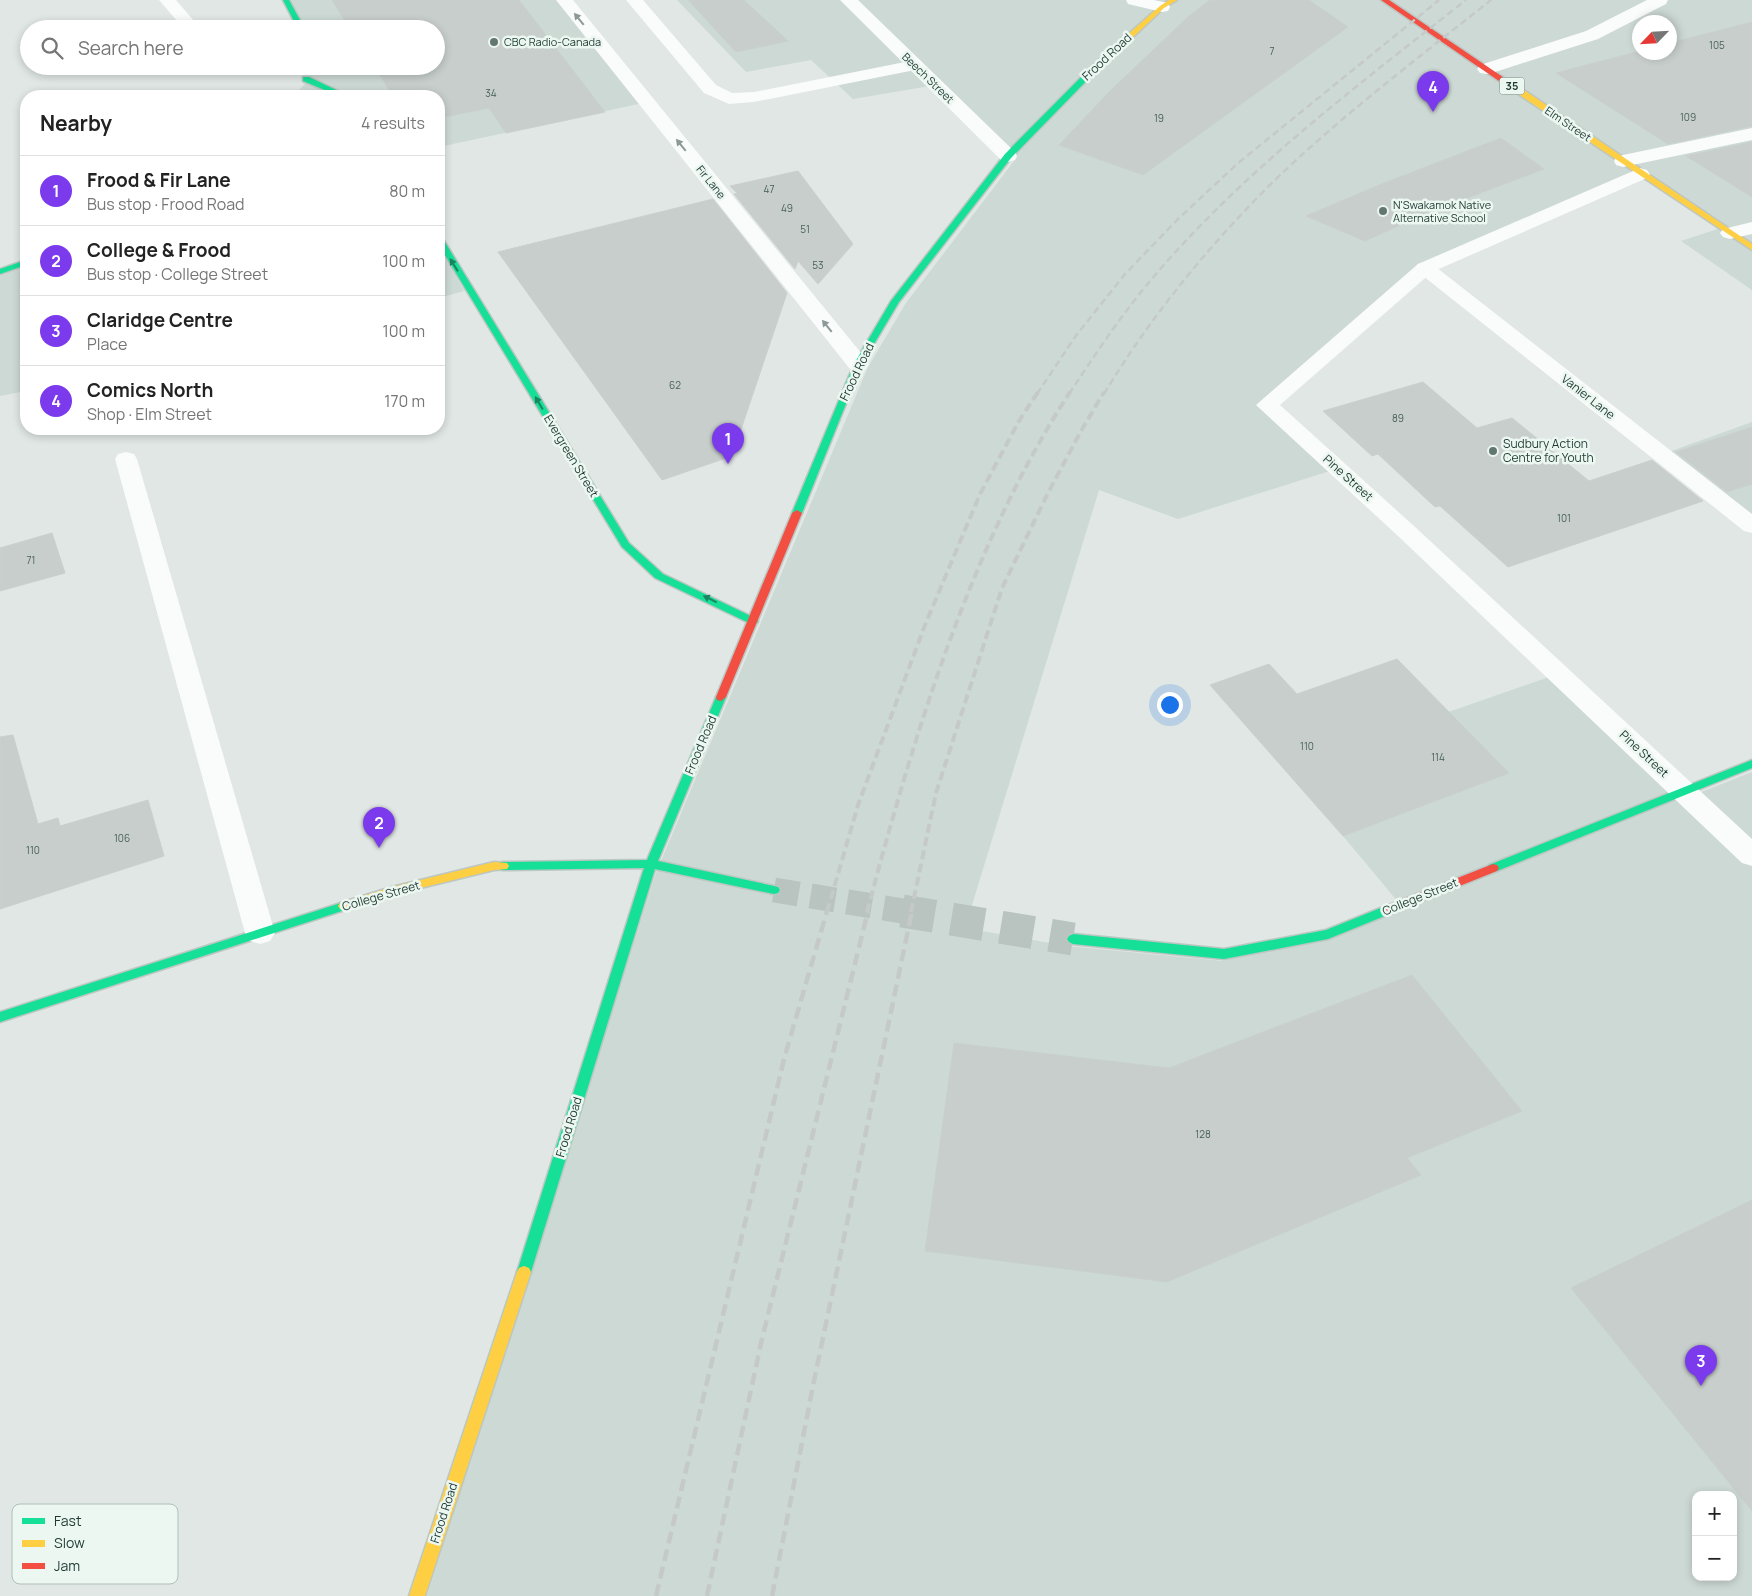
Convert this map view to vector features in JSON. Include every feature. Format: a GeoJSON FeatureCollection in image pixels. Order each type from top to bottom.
{"type":"FeatureCollection","features":[{"type":"Feature","properties":{"kind":"street"},"geometry":{"type":"LineString","coordinates":[[167,0],[186,20]]}},
{"type":"Feature","properties":{"kind":"street"},"geometry":{"type":"LineString","coordinates":[[286,0],[297,20]]}},
{"type":"Feature","properties":{"kind":"street","name":"Fir Lane"},"geometry":{"type":"LineString","coordinates":[[564,0],[858,364]]}},
{"type":"Feature","properties":{"kind":"street"},"geometry":{"type":"LineString","coordinates":[[634,0],[710,89],[729,99],[754,97],[915,65]]}},
{"type":"Feature","properties":{"kind":"street","name":"Beech Street"},"geometry":{"type":"LineString","coordinates":[[848,0],[1008,156]]}},
{"type":"Feature","properties":{"kind":"street"},"geometry":{"type":"LineString","coordinates":[[1134,0],[1168,4]]}},
{"type":"Feature","properties":{"kind":"street","name":"Elm Street"},"geometry":{"type":"LineString","coordinates":[[1384,0],[1752,248]]}},
{"type":"Feature","properties":{"kind":"street"},"geometry":{"type":"LineString","coordinates":[[1486,69],[1592,35],[1660,0]]}},
{"type":"Feature","properties":{"kind":"street","name":"Frood Road"},"geometry":{"type":"LineString","coordinates":[[417,1596],[525,1267],[651,864],[858,364],[895,301],[1008,156],[1106,56],[1168,4]]}},
{"type":"Feature","properties":{"kind":"street"},"geometry":{"type":"LineString","coordinates":[[304,75],[303,82],[327,90]]}},
{"type":"Feature","properties":{"kind":"street","name":"Pine Street"},"geometry":{"type":"LineString","coordinates":[[1752,134],[1631,167],[1424,268],[1267,405],[1406,531],[1752,856]]}},
{"type":"Feature","properties":{"kind":"street"},"geometry":{"type":"LineString","coordinates":[[1730,233],[1752,228]]}},
{"type":"Feature","properties":{"kind":"street","name":"Evergreen Street"},"geometry":{"type":"LineString","coordinates":[[445,249],[625,545],[659,576],[753,621]]}},
{"type":"Feature","properties":{"kind":"street"},"geometry":{"type":"LineString","coordinates":[[0,272],[20,264]]}},
{"type":"Feature","properties":{"kind":"street","name":"Vanier Lane"},"geometry":{"type":"LineString","coordinates":[[1424,268],[1752,526]]}},
{"type":"Feature","properties":{"kind":"street"},"geometry":{"type":"LineString","coordinates":[[126,460],[260,933]]}},
{"type":"Feature","properties":{"kind":"street","name":"College Street"},"geometry":{"type":"LineString","coordinates":[[1073,939],[1224,954],[1328,934],[1752,764]]}},
{"type":"Feature","properties":{"kind":"street","name":"College Street"},"geometry":{"type":"LineString","coordinates":[[0,1017],[392,891],[494,866],[651,864],[774,890]]}},
{"type":"Feature","properties":{"kind":"shaded area"},"geometry":{"type":"Polygon","coordinates":[[[289,0],[561,0],[643,103],[445,146],[445,90],[299,90],[310,78],[310,75],[445,75],[445,20],[301,20],[289,0]]]}},
{"type":"Feature","properties":{"kind":"shaded area"},"geometry":{"type":"Polygon","coordinates":[[[677,0],[844,0],[930,86],[853,99],[811,60],[746,72],[677,0]]]}},
{"type":"Feature","properties":{"kind":"shaded area"},"geometry":{"type":"Polygon","coordinates":[[[851,0],[1752,0],[1752,290],[1681,241],[1724,227],[1633,172],[1416,268],[1262,405],[1333,470],[1178,519],[1099,490],[965,928],[1067,946],[1223,961],[1404,909],[1343,836],[1391,817],[1368,740],[1552,676],[1684,799],[1752,772],[1752,1596],[427,1596],[656,873],[868,367],[906,303],[1017,157],[851,0]]]}},
{"type":"Feature","properties":{"kind":"shaded area"},"geometry":{"type":"Polygon","coordinates":[[[445,257],[450,265],[464,291],[445,296],[445,257]]]}},
{"type":"Feature","properties":{"kind":"shaded area"},"geometry":{"type":"Polygon","coordinates":[[[20,268],[20,392],[0,396],[0,276],[20,268]]]}},
{"type":"Feature","properties":{"kind":"shaded area"},"geometry":{"type":"Polygon","coordinates":[[[1752,422],[1752,521],[1666,453],[1752,422]]]}},
{"type":"Feature","properties":{"kind":"building"},"geometry":{"type":"Polygon","coordinates":[[[332,0],[519,0],[605,112],[506,133],[489,108],[445,117],[445,90],[389,90],[380,75],[445,75],[445,20],[344,20],[332,0]]]}},
{"type":"Feature","properties":{"kind":"building"},"geometry":{"type":"Polygon","coordinates":[[[688,0],[744,0],[788,41],[736,52],[688,0]]]}},
{"type":"Feature","properties":{"kind":"building"},"geometry":{"type":"Polygon","coordinates":[[[1210,0],[1309,0],[1348,27],[1143,175],[1059,145],[1109,92],[1189,16],[1210,0]]]}},
{"type":"Feature","properties":{"kind":"building"},"geometry":{"type":"Polygon","coordinates":[[[1752,22],[1752,126],[1668,144],[1556,73],[1632,53],[1632,60],[1677,60],[1677,41],[1752,22]]]}},
{"type":"Feature","properties":{"kind":"building"},"geometry":{"type":"Polygon","coordinates":[[[1501,138],[1544,169],[1425,214],[1365,241],[1306,216],[1379,185],[1501,138]]]}},
{"type":"Feature","properties":{"kind":"building"},"geometry":{"type":"Polygon","coordinates":[[[1752,142],[1752,197],[1686,156],[1752,142]]]}},
{"type":"Feature","properties":{"kind":"building"},"geometry":{"type":"Polygon","coordinates":[[[798,171],[853,244],[818,284],[798,261],[795,269],[734,194],[737,193],[730,186],[798,171]]]}},
{"type":"Feature","properties":{"kind":"building"},"geometry":{"type":"Polygon","coordinates":[[[713,199],[787,293],[732,456],[662,480],[498,252],[713,199]]]}},
{"type":"Feature","properties":{"kind":"building"},"geometry":{"type":"Polygon","coordinates":[[[1423,382],[1477,428],[1512,418],[1589,481],[1652,460],[1703,501],[1508,567],[1440,506],[1435,507],[1378,454],[1372,456],[1323,411],[1423,382]]]}},
{"type":"Feature","properties":{"kind":"building"},"geometry":{"type":"Polygon","coordinates":[[[1752,427],[1752,484],[1727,492],[1676,452],[1752,427]]]}},
{"type":"Feature","properties":{"kind":"building"},"geometry":{"type":"Polygon","coordinates":[[[52,533],[65,573],[0,591],[0,548],[52,533]]]}},
{"type":"Feature","properties":{"kind":"building"},"geometry":{"type":"Polygon","coordinates":[[[1397,659],[1509,773],[1343,836],[1210,685],[1269,664],[1297,694],[1397,659]]]}},
{"type":"Feature","properties":{"kind":"building"},"geometry":{"type":"Polygon","coordinates":[[[13,735],[38,824],[58,818],[60,826],[148,800],[164,856],[0,909],[0,737],[13,735]]]}},
{"type":"Feature","properties":{"kind":"building"},"geometry":{"type":"Polygon","coordinates":[[[1412,975],[1522,1111],[1407,1158],[1421,1175],[1167,1282],[925,1251],[954,1043],[1169,1068],[1412,975]]]}},
{"type":"Feature","properties":{"kind":"building"},"geometry":{"type":"Polygon","coordinates":[[[1752,1200],[1752,1511],[1737,1491],[1571,1288],[1752,1200]]]}},
{"type":"Feature","properties":{"kind":"tunnel"},"geometry":{"type":"LineString","coordinates":[[774,890],[909,912]]}},
{"type":"Feature","properties":{"kind":"tunnel"},"geometry":{"type":"LineString","coordinates":[[902,911],[1073,939]]}},
{"type":"Feature","properties":{"kind":"railway"},"geometry":{"type":"LineString","coordinates":[[1037,394],[1075,337],[1125,274],[1178,219],[1237,164],[1439,0]]}},
{"type":"Feature","properties":{"kind":"railway"},"geometry":{"type":"LineString","coordinates":[[1069,394],[1111,332],[1144,288],[1227,199],[1344,96],[1466,0]]}},
{"type":"Feature","properties":{"kind":"railway"},"geometry":{"type":"LineString","coordinates":[[1104,394],[1155,317],[1213,245],[1255,200],[1310,147],[1491,0]]}},
{"type":"Feature","properties":{"kind":"railway"},"geometry":{"type":"LineString","coordinates":[[827,912],[858,805],[925,625],[980,494],[1019,421],[1038,392]]}},
{"type":"Feature","properties":{"kind":"railway"},"geometry":{"type":"LineString","coordinates":[[867,912],[925,711],[974,577],[1003,513],[1035,451],[1070,392]]}},
{"type":"Feature","properties":{"kind":"railway"},"geometry":{"type":"LineString","coordinates":[[911,912],[936,793],[1002,588],[1048,493],[1104,392]]}},
{"type":"Feature","properties":{"kind":"railway"},"geometry":{"type":"LineString","coordinates":[[656,1596],[784,1059],[827,911]]}},
{"type":"Feature","properties":{"kind":"railway"},"geometry":{"type":"LineString","coordinates":[[707,1596],[761,1343],[868,911]]}},
{"type":"Feature","properties":{"kind":"railway"},"geometry":{"type":"LineString","coordinates":[[772,1596],[814,1381],[912,911]]}},
{"type":"Feature","properties":{"kind":"traffic: fast"},"geometry":{"type":"LineString","coordinates":[[286,0],[297,20]]}},
{"type":"Feature","properties":{"kind":"traffic: fast"},"geometry":{"type":"LineString","coordinates":[[797,513],[858,364],[895,301],[1008,156],[1095,68]]}},
{"type":"Feature","properties":{"kind":"traffic: fast"},"geometry":{"type":"LineString","coordinates":[[306,79],[331,90]]}},
{"type":"Feature","properties":{"kind":"traffic: fast"},"geometry":{"type":"LineString","coordinates":[[445,249],[625,545],[659,576],[753,621]]}},
{"type":"Feature","properties":{"kind":"traffic: fast"},"geometry":{"type":"LineString","coordinates":[[0,272],[20,264]]}},
{"type":"Feature","properties":{"kind":"traffic: fast"},"geometry":{"type":"LineString","coordinates":[[524,1272],[651,864],[721,697]]}},
{"type":"Feature","properties":{"kind":"traffic: fast"},"geometry":{"type":"LineString","coordinates":[[1493,868],[1752,764]]}},
{"type":"Feature","properties":{"kind":"traffic: fast"},"geometry":{"type":"LineString","coordinates":[[503,866],[651,864],[774,890]]}},
{"type":"Feature","properties":{"kind":"traffic: fast"},"geometry":{"type":"LineString","coordinates":[[0,1017],[344,906]]}},
{"type":"Feature","properties":{"kind":"traffic: fast"},"geometry":{"type":"LineString","coordinates":[[1073,939],[1224,954],[1328,934],[1388,910]]}},
{"type":"Feature","properties":{"kind":"traffic: slow"},"geometry":{"type":"LineString","coordinates":[[1095,68],[1162,7],[1174,0]]}},
{"type":"Feature","properties":{"kind":"traffic: slow"},"geometry":{"type":"LineString","coordinates":[[1518,90],[1752,248]]}},
{"type":"Feature","properties":{"kind":"traffic: slow"},"geometry":{"type":"LineString","coordinates":[[344,906],[392,891],[494,866],[503,866]]}},
{"type":"Feature","properties":{"kind":"traffic: slow"},"geometry":{"type":"LineString","coordinates":[[417,1596],[524,1272]]}},
{"type":"Feature","properties":{"kind":"traffic: jam"},"geometry":{"type":"LineString","coordinates":[[1384,0],[1518,90]]}},
{"type":"Feature","properties":{"kind":"traffic: jam"},"geometry":{"type":"LineString","coordinates":[[721,697],[797,513]]}},
{"type":"Feature","properties":{"kind":"traffic: jam"},"geometry":{"type":"LineString","coordinates":[[1388,910],[1493,868]]}},
{"type":"Feature","properties":{"kind":"place","name":"CBC Radio-Canada"},"geometry":{"type":"Point","coordinates":[494,42]}},
{"type":"Feature","properties":{"kind":"place","name":"Comics North"},"geometry":{"type":"Point","coordinates":[1433,112]}},
{"type":"Feature","properties":{"kind":"place","name":"N'Swakamok Native Alternative School"},"geometry":{"type":"Point","coordinates":[1383,211]}},
{"type":"Feature","properties":{"kind":"place","name":"Sudbury Action Centre for Youth"},"geometry":{"type":"Point","coordinates":[1493,451]}},
{"type":"Feature","properties":{"kind":"place","name":"Frood & Fir Lane"},"geometry":{"type":"Point","coordinates":[728,464]}},
{"type":"Feature","properties":{"kind":"place","name":"College & Frood"},"geometry":{"type":"Point","coordinates":[379,848]}},
{"type":"Feature","properties":{"kind":"place","name":"Claridge Centre"},"geometry":{"type":"Point","coordinates":[1701,1386]}}]}
